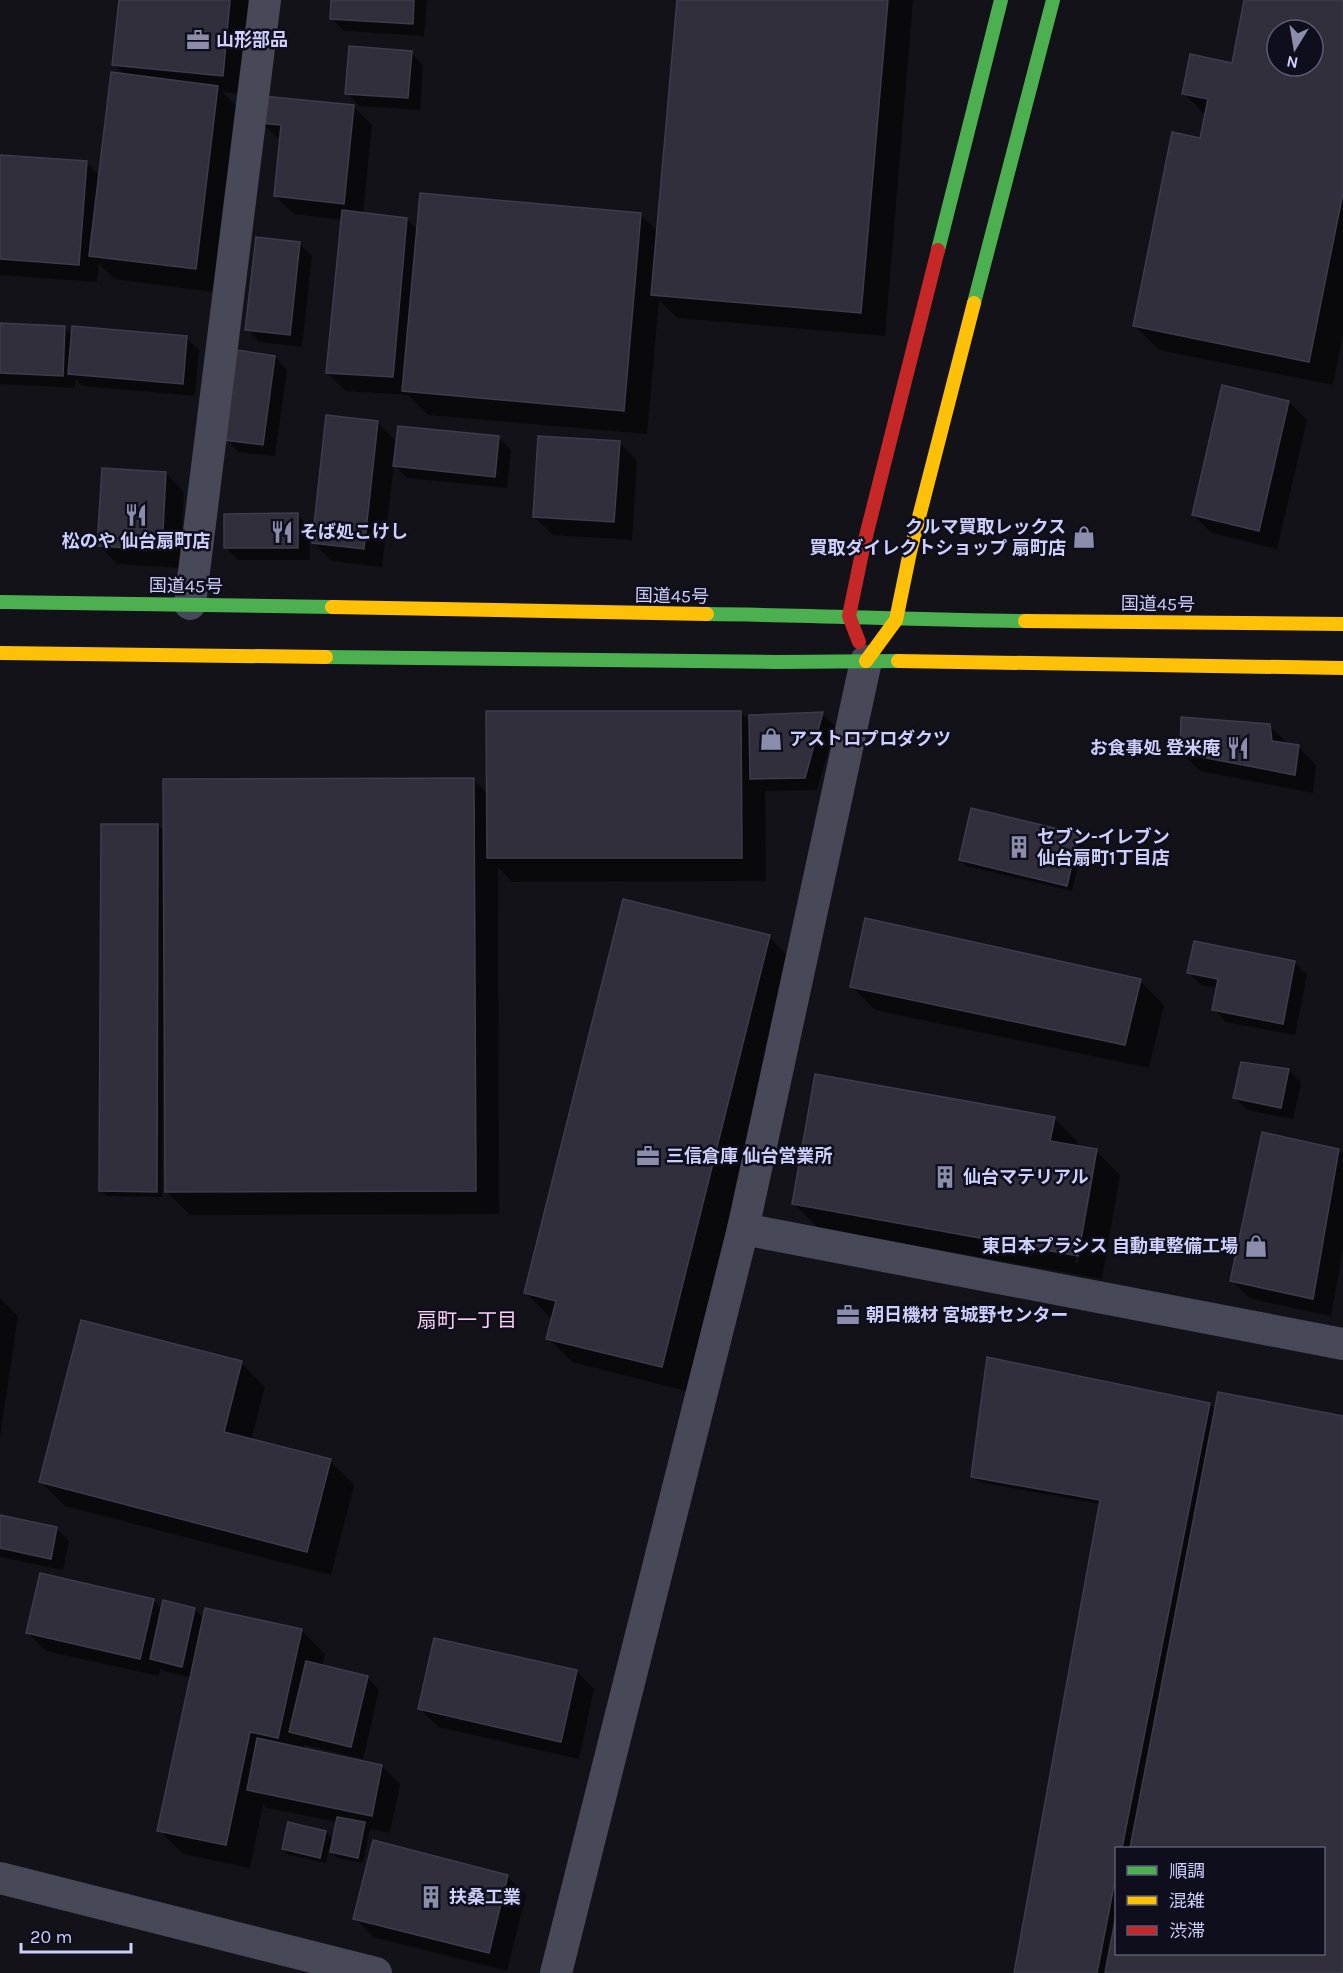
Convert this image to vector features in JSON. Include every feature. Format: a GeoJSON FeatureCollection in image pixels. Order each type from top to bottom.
{"type":"FeatureCollection","features":[{"type":"Feature","properties":{"kind":"main road"},"geometry":{"type":"LineString","coordinates":[[866,661],[849,616],[863,548],[1000,0]]}},
{"type":"Feature","properties":{"kind":"main road"},"geometry":{"type":"LineString","coordinates":[[866,661],[896,620],[910,552],[1053,0]]}},
{"type":"Feature","properties":{"kind":"main road","name":"国道45号"},"geometry":{"type":"LineString","coordinates":[[0,602],[849,616],[896,620],[1343,624]]}},
{"type":"Feature","properties":{"kind":"main road"},"geometry":{"type":"LineString","coordinates":[[0,652],[1343,668]]}},
{"type":"Feature","properties":{"kind":"street"},"geometry":{"type":"LineString","coordinates":[[190,604],[265,0]]}},
{"type":"Feature","properties":{"kind":"street"},"geometry":{"type":"LineString","coordinates":[[556,1973],[743,1229],[866,661]]}},
{"type":"Feature","properties":{"kind":"street"},"geometry":{"type":"LineString","coordinates":[[743,1229],[1343,1344]]}},
{"type":"Feature","properties":{"kind":"street"},"geometry":{"type":"LineString","coordinates":[[0,1878],[376,1973]]}},
{"type":"Feature","properties":{"kind":"building"},"geometry":{"type":"Polygon","coordinates":[[[119,0],[230,0],[223,76],[112,65],[119,0]]]}},
{"type":"Feature","properties":{"kind":"building"},"geometry":{"type":"Polygon","coordinates":[[[331,0],[414,0],[413,24],[330,19],[331,0]]]}},
{"type":"Feature","properties":{"kind":"building"},"geometry":{"type":"Polygon","coordinates":[[[677,0],[888,0],[861,313],[651,295],[677,0]]]}},
{"type":"Feature","properties":{"kind":"building"},"geometry":{"type":"Polygon","coordinates":[[[1244,0],[1343,0],[1343,193],[1309,362],[1133,326],[1172,132],[1200,138],[1208,99],[1182,94],[1190,54],[1232,63],[1244,0]]]}},
{"type":"Feature","properties":{"kind":"building"},"geometry":{"type":"Polygon","coordinates":[[[349,46],[412,51],[408,98],[345,94],[349,46]]]}},
{"type":"Feature","properties":{"kind":"building"},"geometry":{"type":"Polygon","coordinates":[[[111,72],[218,86],[196,269],[89,256],[111,72]]]}},
{"type":"Feature","properties":{"kind":"building"},"geometry":{"type":"Polygon","coordinates":[[[263,96],[354,105],[344,204],[274,196],[281,125],[260,123],[263,96]]]}},
{"type":"Feature","properties":{"kind":"building"},"geometry":{"type":"Polygon","coordinates":[[[0,155],[87,161],[79,265],[0,259],[0,155]]]}},
{"type":"Feature","properties":{"kind":"building"},"geometry":{"type":"Polygon","coordinates":[[[420,193],[641,213],[624,411],[402,391],[420,193]]]}},
{"type":"Feature","properties":{"kind":"building"},"geometry":{"type":"Polygon","coordinates":[[[342,210],[407,218],[393,377],[326,373],[342,210]]]}},
{"type":"Feature","properties":{"kind":"building"},"geometry":{"type":"Polygon","coordinates":[[[256,237],[300,242],[290,335],[245,330],[256,237]]]}},
{"type":"Feature","properties":{"kind":"building"},"geometry":{"type":"Polygon","coordinates":[[[0,323],[65,326],[63,376],[0,373],[0,323]]]}},
{"type":"Feature","properties":{"kind":"building"},"geometry":{"type":"Polygon","coordinates":[[[72,326],[187,336],[183,384],[68,374],[72,326]]]}},
{"type":"Feature","properties":{"kind":"building"},"geometry":{"type":"Polygon","coordinates":[[[237,350],[275,356],[263,445],[224,440],[237,350]]]}},
{"type":"Feature","properties":{"kind":"building"},"geometry":{"type":"Polygon","coordinates":[[[1222,385],[1289,401],[1259,531],[1192,515],[1222,385]]]}},
{"type":"Feature","properties":{"kind":"building"},"geometry":{"type":"Polygon","coordinates":[[[326,415],[378,421],[364,549],[312,543],[326,415]]]}},
{"type":"Feature","properties":{"kind":"building"},"geometry":{"type":"Polygon","coordinates":[[[398,426],[499,436],[495,477],[393,466],[398,426]]]}},
{"type":"Feature","properties":{"kind":"building"},"geometry":{"type":"Polygon","coordinates":[[[538,436],[620,441],[614,522],[533,517],[538,436]]]}},
{"type":"Feature","properties":{"kind":"building"},"geometry":{"type":"Polygon","coordinates":[[[102,468],[166,472],[162,550],[97,546],[102,468]]]}},
{"type":"Feature","properties":{"kind":"building"},"geometry":{"type":"Polygon","coordinates":[[[298,513],[298,548],[224,548],[224,514],[298,513]]]}},
{"type":"Feature","properties":{"kind":"building"},"geometry":{"type":"Polygon","coordinates":[[[486,711],[741,711],[742,858],[487,858],[486,711]]]}},
{"type":"Feature","properties":{"kind":"building"},"geometry":{"type":"Polygon","coordinates":[[[823,712],[805,778],[750,779],[749,715],[823,712]]]}},
{"type":"Feature","properties":{"kind":"building"},"geometry":{"type":"Polygon","coordinates":[[[1181,717],[1270,724],[1272,741],[1299,745],[1295,775],[1180,753],[1181,717]]]}},
{"type":"Feature","properties":{"kind":"building"},"geometry":{"type":"Polygon","coordinates":[[[474,778],[476,1191],[165,1192],[163,779],[474,778]]]}},
{"type":"Feature","properties":{"kind":"building","name":"セブン-イレブン 仙台扇町1丁目店"},"geometry":{"type":"Polygon","coordinates":[[[971,808],[1079,834],[1067,886],[959,860],[971,808]]]}},
{"type":"Feature","properties":{"kind":"building"},"geometry":{"type":"Polygon","coordinates":[[[101,824],[158,824],[157,1192],[99,1191],[101,824]]]}},
{"type":"Feature","properties":{"kind":"building"},"geometry":{"type":"Polygon","coordinates":[[[623,899],[770,935],[662,1367],[546,1339],[556,1301],[524,1293],[623,899]]]}},
{"type":"Feature","properties":{"kind":"building"},"geometry":{"type":"Polygon","coordinates":[[[865,918],[1141,979],[1125,1045],[850,987],[865,918]]]}},
{"type":"Feature","properties":{"kind":"building"},"geometry":{"type":"Polygon","coordinates":[[[1194,941],[1295,961],[1283,1024],[1212,1010],[1218,979],[1187,973],[1194,941]]]}},
{"type":"Feature","properties":{"kind":"building"},"geometry":{"type":"Polygon","coordinates":[[[1241,1062],[1289,1069],[1281,1108],[1233,1098],[1241,1062]]]}},
{"type":"Feature","properties":{"kind":"building","name":"仙台マテリアル"},"geometry":{"type":"Polygon","coordinates":[[[815,1074],[1055,1117],[1050,1141],[1097,1149],[1078,1256],[792,1204],[815,1074]]]}},
{"type":"Feature","properties":{"kind":"building"},"geometry":{"type":"Polygon","coordinates":[[[1262,1132],[1339,1149],[1313,1299],[1230,1281],[1262,1132]]]}},
{"type":"Feature","properties":{"kind":"building"},"geometry":{"type":"Polygon","coordinates":[[[81,1320],[242,1361],[224,1432],[331,1459],[307,1552],[39,1482],[81,1320]]]}},
{"type":"Feature","properties":{"kind":"building"},"geometry":{"type":"Polygon","coordinates":[[[987,1357],[1210,1403],[1122,1847],[1115,1847],[1115,1880],[1097,1973],[1014,1973],[1100,1500],[971,1477],[987,1357]]]}},
{"type":"Feature","properties":{"kind":"building"},"geometry":{"type":"Polygon","coordinates":[[[1218,1392],[1343,1416],[1343,1973],[1105,1973],[1115,1921],[1115,1955],[1325,1955],[1325,1847],[1130,1847],[1218,1392]]]}},
{"type":"Feature","properties":{"kind":"building"},"geometry":{"type":"Polygon","coordinates":[[[0,1515],[57,1527],[51,1559],[0,1548],[0,1515]]]}},
{"type":"Feature","properties":{"kind":"building"},"geometry":{"type":"Polygon","coordinates":[[[40,1573],[154,1599],[140,1659],[26,1633],[40,1573]]]}},
{"type":"Feature","properties":{"kind":"building"},"geometry":{"type":"Polygon","coordinates":[[[163,1600],[195,1608],[182,1667],[150,1659],[163,1600]]]}},
{"type":"Feature","properties":{"kind":"building"},"geometry":{"type":"Polygon","coordinates":[[[205,1608],[302,1629],[278,1738],[250,1732],[226,1845],[157,1831],[205,1608]]]}},
{"type":"Feature","properties":{"kind":"building"},"geometry":{"type":"Polygon","coordinates":[[[434,1638],[577,1670],[561,1742],[418,1709],[434,1638]]]}},
{"type":"Feature","properties":{"kind":"building"},"geometry":{"type":"Polygon","coordinates":[[[306,1661],[368,1676],[351,1747],[289,1732],[306,1661]]]}},
{"type":"Feature","properties":{"kind":"building"},"geometry":{"type":"Polygon","coordinates":[[[257,1738],[382,1765],[372,1816],[247,1790],[257,1738]]]}},
{"type":"Feature","properties":{"kind":"building"},"geometry":{"type":"Polygon","coordinates":[[[337,1817],[365,1822],[358,1858],[330,1852],[337,1817]]]}},
{"type":"Feature","properties":{"kind":"building"},"geometry":{"type":"Polygon","coordinates":[[[288,1822],[326,1831],[320,1858],[282,1849],[288,1822]]]}},
{"type":"Feature","properties":{"kind":"building","name":"扶桑工業"},"geometry":{"type":"Polygon","coordinates":[[[373,1840],[508,1875],[489,1953],[353,1919],[373,1840]]]}},
{"type":"Feature","properties":{"kind":"traffic: fast"},"geometry":{"type":"LineString","coordinates":[[938,250],[1001,0]]}},
{"type":"Feature","properties":{"kind":"traffic: fast"},"geometry":{"type":"LineString","coordinates":[[974,303],[1053,0]]}},
{"type":"Feature","properties":{"kind":"traffic: fast"},"geometry":{"type":"LineString","coordinates":[[0,602],[332,607]]}},
{"type":"Feature","properties":{"kind":"traffic: fast"},"geometry":{"type":"LineString","coordinates":[[707,614],[1025,621]]}},
{"type":"Feature","properties":{"kind":"traffic: fast"},"geometry":{"type":"LineString","coordinates":[[326,657],[777,662],[898,661]]}},
{"type":"Feature","properties":{"kind":"traffic: slow"},"geometry":{"type":"LineString","coordinates":[[866,661],[896,620],[910,552],[974,303]]}},
{"type":"Feature","properties":{"kind":"traffic: slow"},"geometry":{"type":"LineString","coordinates":[[332,607],[707,614]]}},
{"type":"Feature","properties":{"kind":"traffic: slow"},"geometry":{"type":"LineString","coordinates":[[1025,621],[1343,624]]}},
{"type":"Feature","properties":{"kind":"traffic: slow"},"geometry":{"type":"LineString","coordinates":[[0,653],[326,657]]}},
{"type":"Feature","properties":{"kind":"traffic: slow"},"geometry":{"type":"LineString","coordinates":[[898,661],[1343,668]]}},
{"type":"Feature","properties":{"kind":"traffic: jam"},"geometry":{"type":"LineString","coordinates":[[859,642],[849,616],[863,548],[938,250]]}},
{"type":"Feature","properties":{"kind":"place","name":"山形部品"},"geometry":{"type":"Point","coordinates":[198,40]}},
{"type":"Feature","properties":{"kind":"place","name":"松のや 仙台扇町店"},"geometry":{"type":"Point","coordinates":[136,515]}},
{"type":"Feature","properties":{"kind":"place","name":"そば処こけし"},"geometry":{"type":"Point","coordinates":[282,532]}},
{"type":"Feature","properties":{"kind":"place","name":"クルマ買取レックス 買取ダイレクトショップ 扇町店"},"geometry":{"type":"Point","coordinates":[1084,537]}},
{"type":"Feature","properties":{"kind":"place","name":"アストロプロダクツ"},"geometry":{"type":"Point","coordinates":[771,739]}},
{"type":"Feature","properties":{"kind":"place","name":"お食事処 登米庵"},"geometry":{"type":"Point","coordinates":[1238,748]}},
{"type":"Feature","properties":{"kind":"place","name":"セブン-イレブン 仙台扇町1丁目店"},"geometry":{"type":"Point","coordinates":[1019,847]}},
{"type":"Feature","properties":{"kind":"place","name":"三信倉庫 仙台営業所"},"geometry":{"type":"Point","coordinates":[648,1156]}},
{"type":"Feature","properties":{"kind":"place","name":"仙台マテリアル"},"geometry":{"type":"Point","coordinates":[945,1177]}},
{"type":"Feature","properties":{"kind":"place","name":"東日本プラシス 自動車整備工場"},"geometry":{"type":"Point","coordinates":[1256,1246]}},
{"type":"Feature","properties":{"kind":"place","name":"朝日機材 宮城野センター"},"geometry":{"type":"Point","coordinates":[848,1315]}},
{"type":"Feature","properties":{"kind":"place","name":"扶桑工業"},"geometry":{"type":"Point","coordinates":[431,1897]}},
{"type":"Feature","properties":{"kind":"district","name":"扇町一丁目"},"geometry":{"type":"Point","coordinates":[467,1320]}}]}
